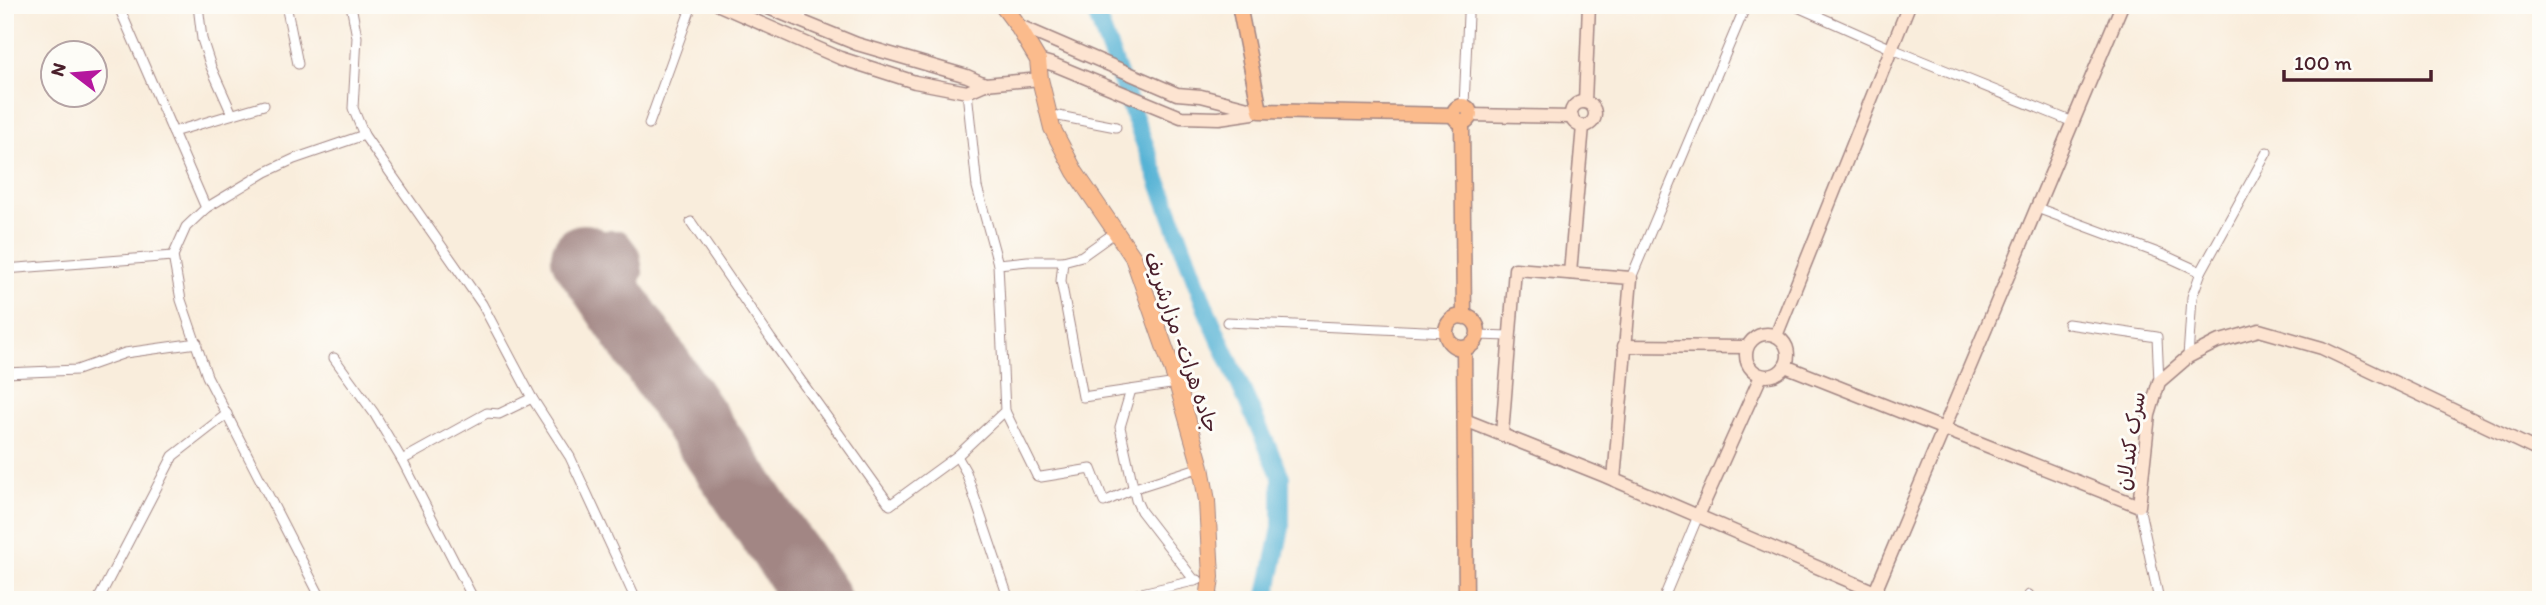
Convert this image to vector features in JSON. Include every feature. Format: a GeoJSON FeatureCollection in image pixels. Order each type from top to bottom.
{"type":"FeatureCollection","features":[{"type":"Feature","properties":{"kind":"highway","name":"جاده هرات- مزارشریف"},"geometry":{"type":"LineString","coordinates":[[1002,5],[1038,60],[1052,128],[1075,172],[1133,257],[1177,383],[1201,467],[1207,502],[1203,579],[1208,600]]}},
{"type":"Feature","properties":{"kind":"main road"},"geometry":{"type":"LineString","coordinates":[[1239,5],[1260,111],[1462,115],[1464,317]]}},
{"type":"Feature","properties":{"kind":"main road"},"geometry":{"type":"LineString","coordinates":[[1464,317],[1473,321],[1478,335],[1473,344],[1464,348],[1453,346],[1446,332],[1450,321],[1464,317]]}},
{"type":"Feature","properties":{"kind":"main road"},"geometry":{"type":"LineString","coordinates":[[1464,348],[1466,600]]}},
{"type":"Feature","properties":{"kind":"street"},"geometry":{"type":"LineString","coordinates":[[118,5],[206,208]]}},
{"type":"Feature","properties":{"kind":"street"},"geometry":{"type":"LineString","coordinates":[[198,5],[202,39],[232,114]]}},
{"type":"Feature","properties":{"kind":"street"},"geometry":{"type":"LineString","coordinates":[[286,5],[298,64]]}},
{"type":"Feature","properties":{"kind":"street"},"geometry":{"type":"LineString","coordinates":[[351,5],[357,37],[353,108],[364,135],[482,304],[532,398],[569,457],[636,600]]}},
{"type":"Feature","properties":{"kind":"street"},"geometry":{"type":"LineString","coordinates":[[649,124],[692,5]]}},
{"type":"Feature","properties":{"kind":"street"},"geometry":{"type":"LineString","coordinates":[[719,5],[740,9],[840,58],[915,82],[967,92],[985,84],[1040,79]]}},
{"type":"Feature","properties":{"kind":"street"},"geometry":{"type":"LineString","coordinates":[[761,5],[857,44],[967,76],[985,84]]}},
{"type":"Feature","properties":{"kind":"street"},"geometry":{"type":"LineString","coordinates":[[799,5],[803,23]]}},
{"type":"Feature","properties":{"kind":"street"},"geometry":{"type":"LineString","coordinates":[[1585,102],[1589,5]]}},
{"type":"Feature","properties":{"kind":"street"},"geometry":{"type":"LineString","coordinates":[[1614,480],[1632,278],[1746,5]]}},
{"type":"Feature","properties":{"kind":"street"},"geometry":{"type":"LineString","coordinates":[[1793,5],[1890,48],[2073,122]]}},
{"type":"Feature","properties":{"kind":"street"},"geometry":{"type":"LineString","coordinates":[[1776,336],[1909,5]]}},
{"type":"Feature","properties":{"kind":"street"},"geometry":{"type":"LineString","coordinates":[[1874,596],[2122,5]]}},
{"type":"Feature","properties":{"kind":"street"},"geometry":{"type":"LineString","coordinates":[[1468,15],[1462,115],[1572,117]]}},
{"type":"Feature","properties":{"kind":"street"},"geometry":{"type":"LineString","coordinates":[[1017,25],[1177,94],[1201,96],[1260,111]]}},
{"type":"Feature","properties":{"kind":"street"},"geometry":{"type":"LineString","coordinates":[[1038,60],[1069,70],[1181,117],[1219,118],[1260,111]]}},
{"type":"Feature","properties":{"kind":"street"},"geometry":{"type":"LineString","coordinates":[[967,92],[977,187],[998,264],[1005,411],[1037,476],[1091,469],[1104,502],[1135,488],[1201,467]]}},
{"type":"Feature","properties":{"kind":"street"},"geometry":{"type":"LineString","coordinates":[[1580,102],[1585,102],[1592,105],[1595,117],[1591,124],[1583,126],[1576,124],[1572,117],[1573,108],[1580,102]]}},
{"type":"Feature","properties":{"kind":"street"},"geometry":{"type":"LineString","coordinates":[[173,132],[264,105]]}},
{"type":"Feature","properties":{"kind":"street"},"geometry":{"type":"LineString","coordinates":[[1048,114],[1116,127]]}},
{"type":"Feature","properties":{"kind":"street"},"geometry":{"type":"LineString","coordinates":[[1570,274],[1583,126]]}},
{"type":"Feature","properties":{"kind":"street"},"geometry":{"type":"LineString","coordinates":[[322,600],[207,376],[181,300],[173,256],[186,227],[206,208],[266,172],[294,159],[364,135]]}},
{"type":"Feature","properties":{"kind":"street"},"geometry":{"type":"LineString","coordinates":[[2188,357],[2192,297],[2201,272],[2267,152]]}},
{"type":"Feature","properties":{"kind":"street"},"geometry":{"type":"LineString","coordinates":[[2037,208],[2166,256],[2201,272]]}},
{"type":"Feature","properties":{"kind":"street"},"geometry":{"type":"LineString","coordinates":[[691,222],[890,505],[957,456],[1005,411]]}},
{"type":"Feature","properties":{"kind":"street"},"geometry":{"type":"LineString","coordinates":[[998,264],[1063,261],[1082,256],[1117,232]]}},
{"type":"Feature","properties":{"kind":"street"},"geometry":{"type":"LineString","coordinates":[[5,269],[173,256]]}},
{"type":"Feature","properties":{"kind":"street"},"geometry":{"type":"LineString","coordinates":[[1063,261],[1061,281],[1081,394],[1087,398],[1102,393],[1177,383]]}},
{"type":"Feature","properties":{"kind":"street"},"geometry":{"type":"LineString","coordinates":[[1502,435],[1515,270],[1632,278]]}},
{"type":"Feature","properties":{"kind":"street"},"geometry":{"type":"LineString","coordinates":[[1227,322],[1446,332]]}},
{"type":"Feature","properties":{"kind":"street"},"geometry":{"type":"LineString","coordinates":[[2068,324],[2157,337],[2159,382]]}},
{"type":"Feature","properties":{"kind":"street","name":"سرک کندلان"},"geometry":{"type":"LineString","coordinates":[[1785,366],[2139,506],[2149,415],[2159,382],[2188,357],[2217,342],[2259,330],[2322,348],[2541,452]]}},
{"type":"Feature","properties":{"kind":"street"},"geometry":{"type":"LineString","coordinates":[[1762,334],[1776,336],[1782,340],[1788,352],[1785,366],[1774,375],[1760,376],[1746,361],[1747,347],[1762,334]]}},
{"type":"Feature","properties":{"kind":"street"},"geometry":{"type":"LineString","coordinates":[[1478,335],[1510,336]]}},
{"type":"Feature","properties":{"kind":"street"},"geometry":{"type":"LineString","coordinates":[[5,373],[77,370],[125,353],[197,344]]}},
{"type":"Feature","properties":{"kind":"street"},"geometry":{"type":"LineString","coordinates":[[1624,346],[1747,347]]}},
{"type":"Feature","properties":{"kind":"street"},"geometry":{"type":"LineString","coordinates":[[334,358],[374,413],[402,460],[474,600]]}},
{"type":"Feature","properties":{"kind":"street"},"geometry":{"type":"LineString","coordinates":[[1663,600],[1760,376]]}},
{"type":"Feature","properties":{"kind":"street"},"geometry":{"type":"LineString","coordinates":[[1111,600],[1203,579],[1141,511],[1136,500],[1120,427],[1131,390]]}},
{"type":"Feature","properties":{"kind":"street"},"geometry":{"type":"LineString","coordinates":[[402,460],[487,413],[499,414],[532,398]]}},
{"type":"Feature","properties":{"kind":"street"},"geometry":{"type":"LineString","coordinates":[[98,600],[173,456],[227,414]]}},
{"type":"Feature","properties":{"kind":"street"},"geometry":{"type":"LineString","coordinates":[[1465,420],[1698,516],[1874,596],[1894,600]]}},
{"type":"Feature","properties":{"kind":"street"},"geometry":{"type":"LineString","coordinates":[[957,456],[966,472],[1009,600]]}},
{"type":"Feature","properties":{"kind":"street"},"geometry":{"type":"LineString","coordinates":[[2139,506],[2160,598]]}},
{"type":"Feature","properties":{"kind":"waterway"},"geometry":{"type":"LineString","coordinates":[[1093,5],[1206,309],[1281,477],[1281,528],[1266,600]]}},
{"type":"Feature","properties":{"kind":"taxiway"},"geometry":{"type":"LineString","coordinates":[[584,257],[602,243],[618,243],[627,255],[630,272],[622,284],[609,294]]}},
{"type":"Feature","properties":{"kind":"runway"},"geometry":{"type":"LineString","coordinates":[[584,257],[818,600]]}}]}
